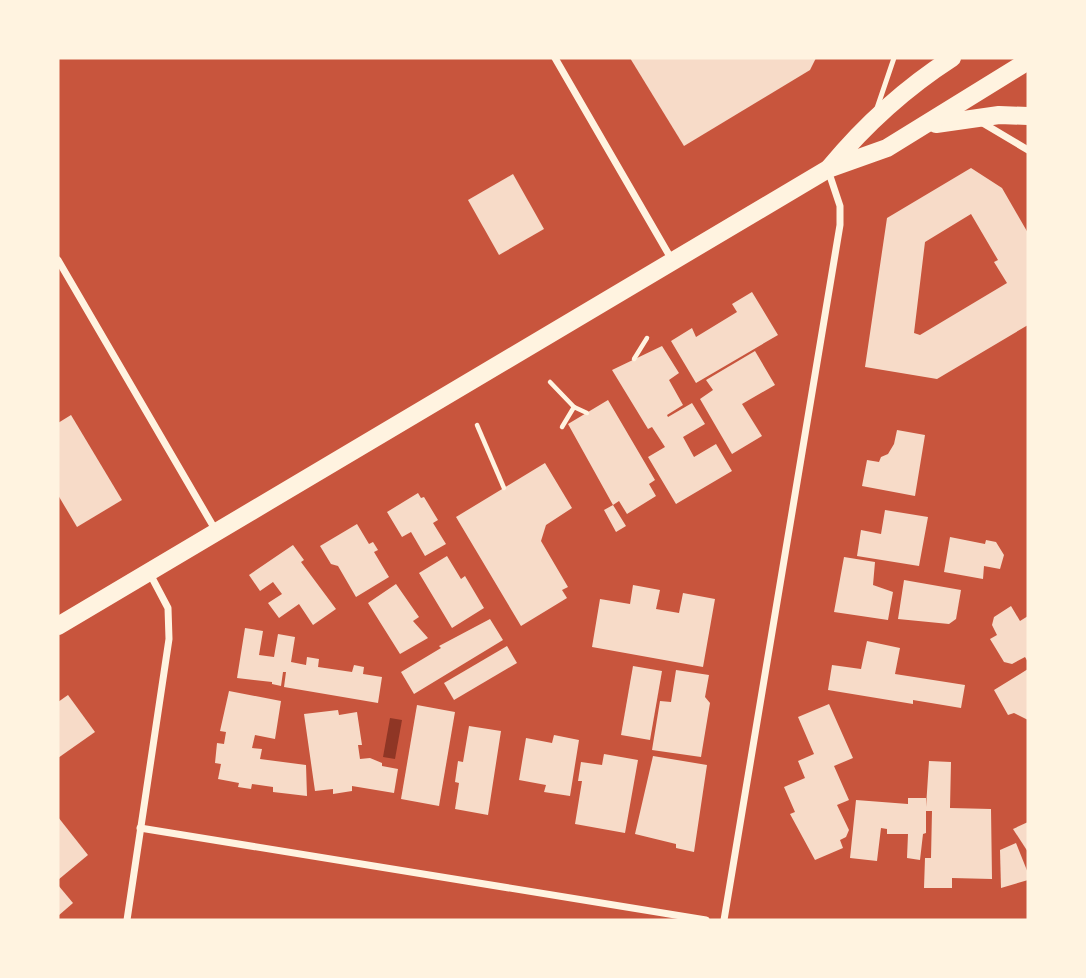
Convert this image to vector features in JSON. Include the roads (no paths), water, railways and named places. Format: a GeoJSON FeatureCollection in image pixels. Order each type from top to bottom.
{"type":"FeatureCollection","features":[{"type":"Feature","properties":{"kind":"main road"},"geometry":{"type":"LineString","coordinates":[[828,169],[871,124],[952,58]]}},
{"type":"Feature","properties":{"kind":"main road"},"geometry":{"type":"LineString","coordinates":[[58,626],[828,169],[887,148],[1028,61]]}},
{"type":"Feature","properties":{"kind":"main road"},"geometry":{"type":"LineString","coordinates":[[925,125],[1008,114],[1028,116]]}},
{"type":"Feature","properties":{"kind":"street"},"geometry":{"type":"LineString","coordinates":[[555,58],[674,262]]}},
{"type":"Feature","properties":{"kind":"street"},"geometry":{"type":"LineString","coordinates":[[969,118],[994,127],[1028,150]]}},
{"type":"Feature","properties":{"kind":"street"},"geometry":{"type":"LineString","coordinates":[[724,920],[841,218],[840,206],[828,169]]}},
{"type":"Feature","properties":{"kind":"street"},"geometry":{"type":"LineString","coordinates":[[58,260],[216,533]]}},
{"type":"Feature","properties":{"kind":"street"},"geometry":{"type":"LineString","coordinates":[[127,920],[170,624],[168,608],[149,572]]}},
{"type":"Feature","properties":{"kind":"street"},"geometry":{"type":"LineString","coordinates":[[140,828],[706,920]]}},
{"type":"Feature","properties":{"kind":"lane"},"geometry":{"type":"LineString","coordinates":[[871,124],[894,58]]}}]}
